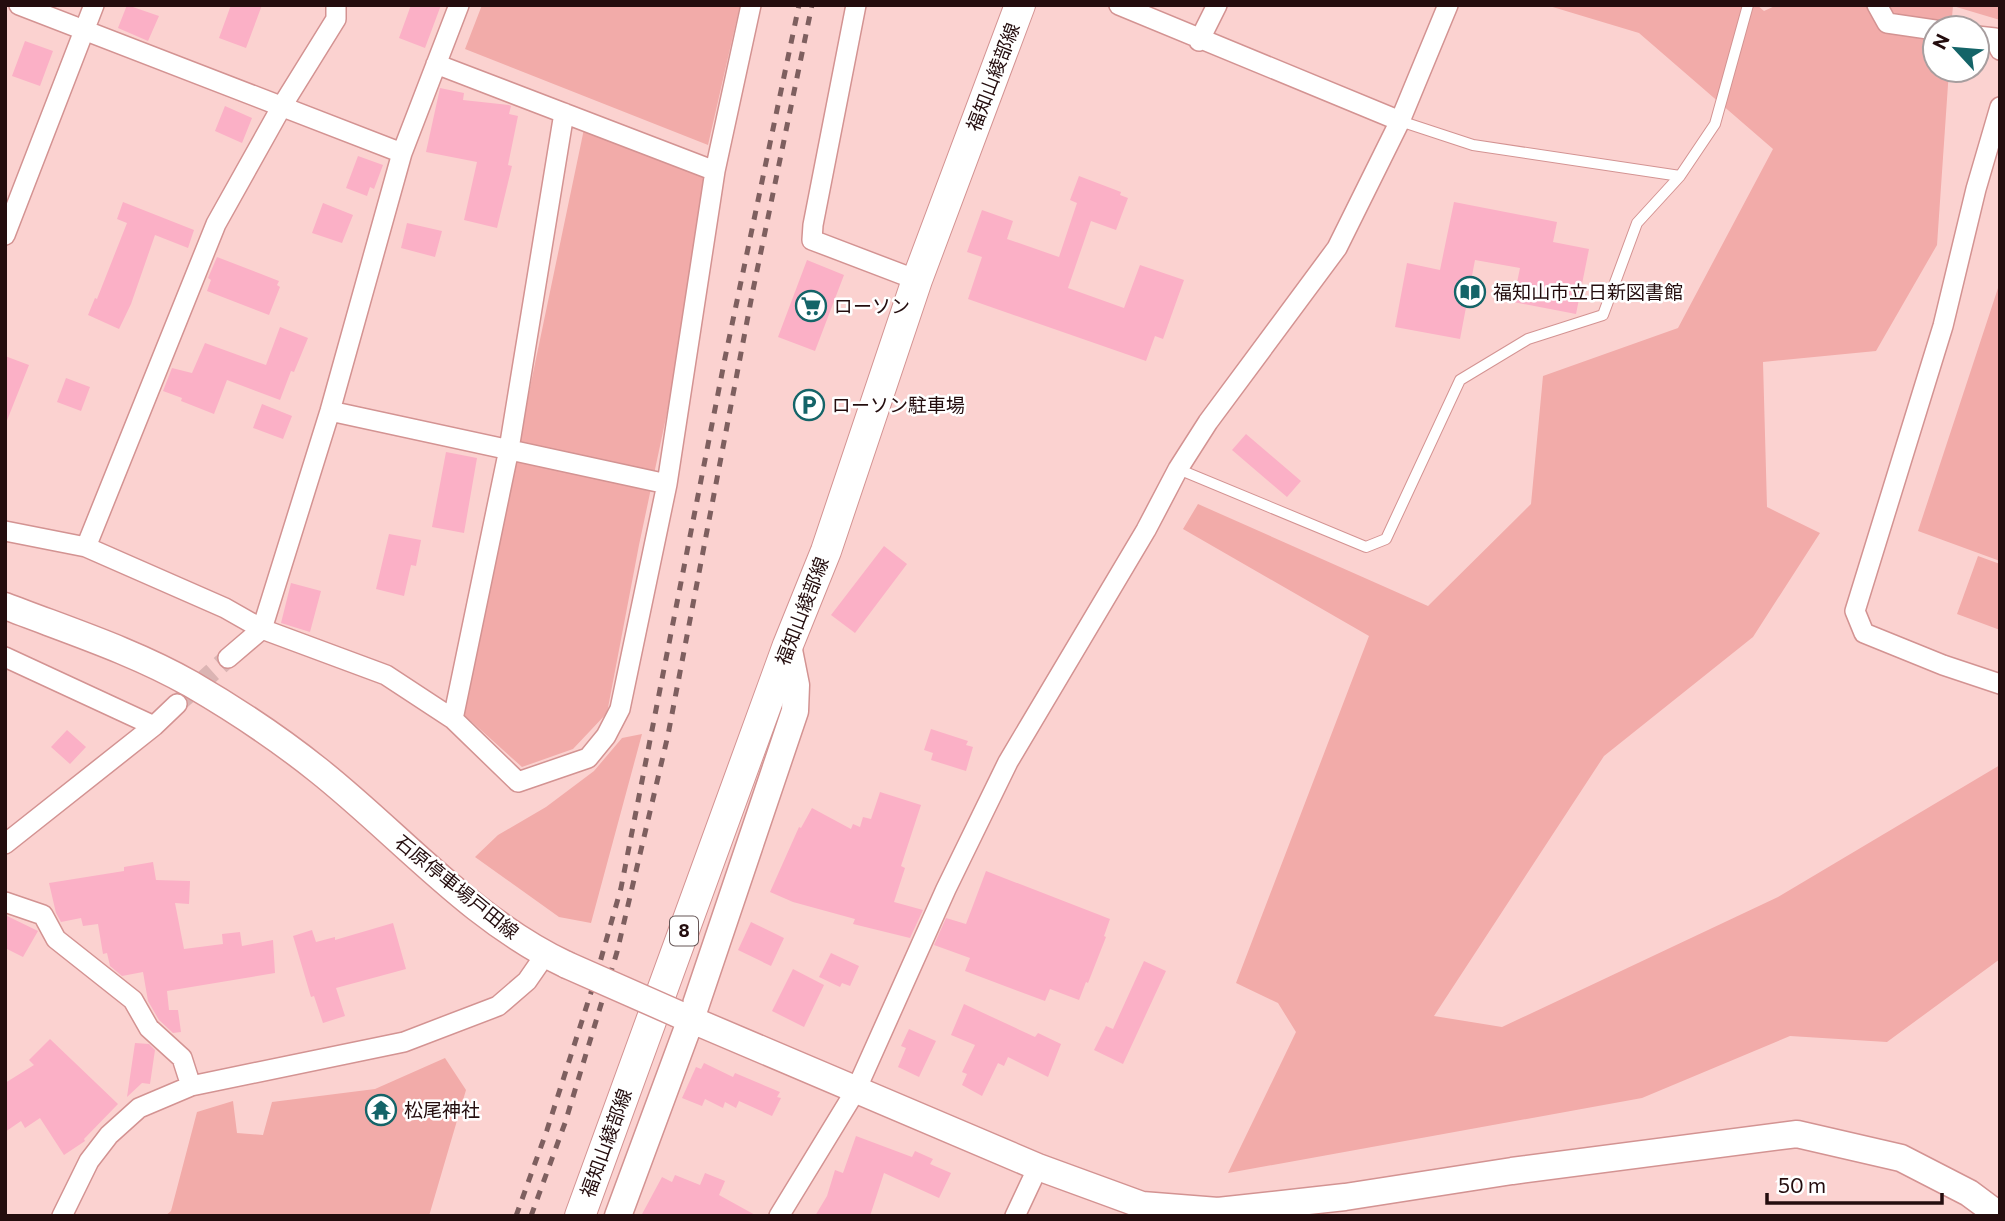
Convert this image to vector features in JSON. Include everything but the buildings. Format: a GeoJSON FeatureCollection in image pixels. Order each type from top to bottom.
{"type":"FeatureCollection","features":[{"type":"Feature","properties":{"kind":"main road","name":"福知山綾部線"},"geometry":{"type":"LineString","coordinates":[[580,1216],[788,645],[825,551],[917,280],[1020,5]]}},
{"type":"Feature","properties":{"kind":"main road","name":"石原停車場戸田線"},"geometry":{"type":"LineString","coordinates":[[5,606],[121,650],[190,683],[318,770],[493,921],[556,960],[1140,1210],[1218,1213],[1797,1134],[1901,1158],[1969,1194],[2000,1216]]}},
{"type":"Feature","properties":{"kind":"main road"},"geometry":{"type":"LineString","coordinates":[[618,1216],[685,1017],[795,711],[796,685],[788,645]]}},
{"type":"Feature","properties":{"kind":"street"},"geometry":{"type":"LineString","coordinates":[[19,5],[402,153]]}},
{"type":"Feature","properties":{"kind":"street"},"geometry":{"type":"LineString","coordinates":[[5,235],[94,5]]}},
{"type":"Feature","properties":{"kind":"street"},"geometry":{"type":"LineString","coordinates":[[86,547],[216,224],[282,106],[336,19],[336,5]]}},
{"type":"Feature","properties":{"kind":"street"},"geometry":{"type":"LineString","coordinates":[[228,658],[262,629],[330,411],[402,153],[458,5]]}},
{"type":"Feature","properties":{"kind":"street"},"geometry":{"type":"LineString","coordinates":[[5,531],[86,547],[225,608],[262,629],[386,675],[453,719],[518,782],[588,758],[607,736],[620,709],[667,484],[715,171],[751,5]]}},
{"type":"Feature","properties":{"kind":"street"},"geometry":{"type":"LineString","coordinates":[[856,5],[812,240],[917,280]]}},
{"type":"Feature","properties":{"kind":"street"},"geometry":{"type":"LineString","coordinates":[[1119,5],[1199,41],[1399,121]]}},
{"type":"Feature","properties":{"kind":"street"},"geometry":{"type":"LineString","coordinates":[[1199,41],[1217,5]]}},
{"type":"Feature","properties":{"kind":"street"},"geometry":{"type":"LineString","coordinates":[[779,1216],[856,1090],[946,889],[1008,762],[1208,422],[1337,248],[1399,121],[1448,5]]}},
{"type":"Feature","properties":{"kind":"street"},"geometry":{"type":"LineString","coordinates":[[1877,5],[1886,23],[1921,28]]}},
{"type":"Feature","properties":{"kind":"street"},"geometry":{"type":"LineString","coordinates":[[1991,37],[1996,38],[2000,50]]}},
{"type":"Feature","properties":{"kind":"street"},"geometry":{"type":"LineString","coordinates":[[436,64],[715,171]]}},
{"type":"Feature","properties":{"kind":"street"},"geometry":{"type":"LineString","coordinates":[[2000,107],[1976,189],[1943,326],[1856,611],[1864,633],[1943,665],[2000,684]]}},
{"type":"Feature","properties":{"kind":"street"},"geometry":{"type":"LineString","coordinates":[[453,719],[509,449],[565,113]]}},
{"type":"Feature","properties":{"kind":"street"},"geometry":{"type":"LineString","coordinates":[[330,411],[667,484]]}},
{"type":"Feature","properties":{"kind":"street"},"geometry":{"type":"LineString","coordinates":[[5,657],[154,726]]}},
{"type":"Feature","properties":{"kind":"street"},"geometry":{"type":"LineString","coordinates":[[5,844],[154,726],[177,704]]}},
{"type":"Feature","properties":{"kind":"street"},"geometry":{"type":"LineString","coordinates":[[5,902],[43,915],[56,939],[133,1000],[149,1028],[182,1058],[191,1086]]}},
{"type":"Feature","properties":{"kind":"street"},"geometry":{"type":"LineString","coordinates":[[62,1216],[89,1161],[109,1135],[139,1108],[191,1086],[404,1042],[498,1006],[556,960]]}},
{"type":"Feature","properties":{"kind":"street"},"geometry":{"type":"LineString","coordinates":[[1015,1216],[1038,1167]]}},
{"type":"Feature","properties":{"kind":"lane"},"geometry":{"type":"LineString","coordinates":[[1178,469],[1366,547],[1386,539],[1460,380],[1528,339],[1603,315],[1637,223],[1680,176],[1715,124],[1748,5]]}},
{"type":"Feature","properties":{"kind":"lane"},"geometry":{"type":"LineString","coordinates":[[1399,121],[1473,145],[1680,176]]}},
{"type":"Feature","properties":{"kind":"shaded area"},"geometry":{"type":"Polygon","coordinates":[[[482,5],[740,5],[708,145],[465,49],[482,5]]]}},
{"type":"Feature","properties":{"kind":"shaded area"},"geometry":{"type":"Polygon","coordinates":[[[1546,5],[1757,5],[1764,11],[1777,5],[2000,5],[2000,20],[1991,17],[1991,14],[1980,14],[1953,6],[1952,14],[1921,14],[1921,84],[1948,84],[1937,245],[1876,351],[1763,362],[1767,507],[1820,533],[1753,637],[1604,756],[1434,1016],[1502,1027],[1778,897],[2000,765],[2000,959],[1887,1042],[1790,1036],[1642,1098],[1228,1173],[1296,1032],[1278,1003],[1236,983],[1369,636],[1183,529],[1198,504],[1428,606],[1531,504],[1543,376],[1678,328],[1773,149],[1639,33],[1546,5]]]}},
{"type":"Feature","properties":{"kind":"shaded area"},"geometry":{"type":"Polygon","coordinates":[[[584,129],[717,177],[639,545],[607,713],[573,749],[522,767],[462,713],[584,129]]]}},
{"type":"Feature","properties":{"kind":"shaded area"},"geometry":{"type":"Polygon","coordinates":[[[2000,282],[2000,561],[1918,531],[2000,282]]]}},
{"type":"Feature","properties":{"kind":"shaded area"},"geometry":{"type":"Polygon","coordinates":[[[1978,556],[2000,564],[2000,630],[1957,614],[1978,556]]]}},
{"type":"Feature","properties":{"kind":"shaded area"},"geometry":{"type":"Polygon","coordinates":[[[642,734],[591,923],[559,917],[475,857],[498,835],[546,807],[594,771],[622,738],[642,734]]]}},
{"type":"Feature","properties":{"kind":"shaded area"},"geometry":{"type":"Polygon","coordinates":[[[445,1058],[466,1090],[429,1216],[165,1216],[171,1211],[197,1112],[233,1101],[237,1133],[263,1135],[272,1102],[375,1089],[445,1058]]]}},
{"type":"Feature","properties":{"kind":"tunnel"},"geometry":{"type":"LineString","coordinates":[[177,704],[228,658]]}},
{"type":"Feature","properties":{"kind":"railway"},"geometry":{"type":"LineString","coordinates":[[516,1216],[547,1130],[621,888],[725,358],[799,5]]}},
{"type":"Feature","properties":{"kind":"railway"},"geometry":{"type":"LineString","coordinates":[[531,1216],[565,1123],[617,952],[668,735],[753,290],[812,5]]}},
{"type":"Feature","properties":{"kind":"place","name":"福知山市立日新図書館"},"geometry":{"type":"Point","coordinates":[1470,292]}},
{"type":"Feature","properties":{"kind":"place","name":"ローソン"},"geometry":{"type":"Point","coordinates":[811,306]}},
{"type":"Feature","properties":{"kind":"place","name":"ローソン駐車場"},"geometry":{"type":"Point","coordinates":[809,405]}},
{"type":"Feature","properties":{"kind":"place","name":"松尾神社"},"geometry":{"type":"Point","coordinates":[381,1110]}}]}
